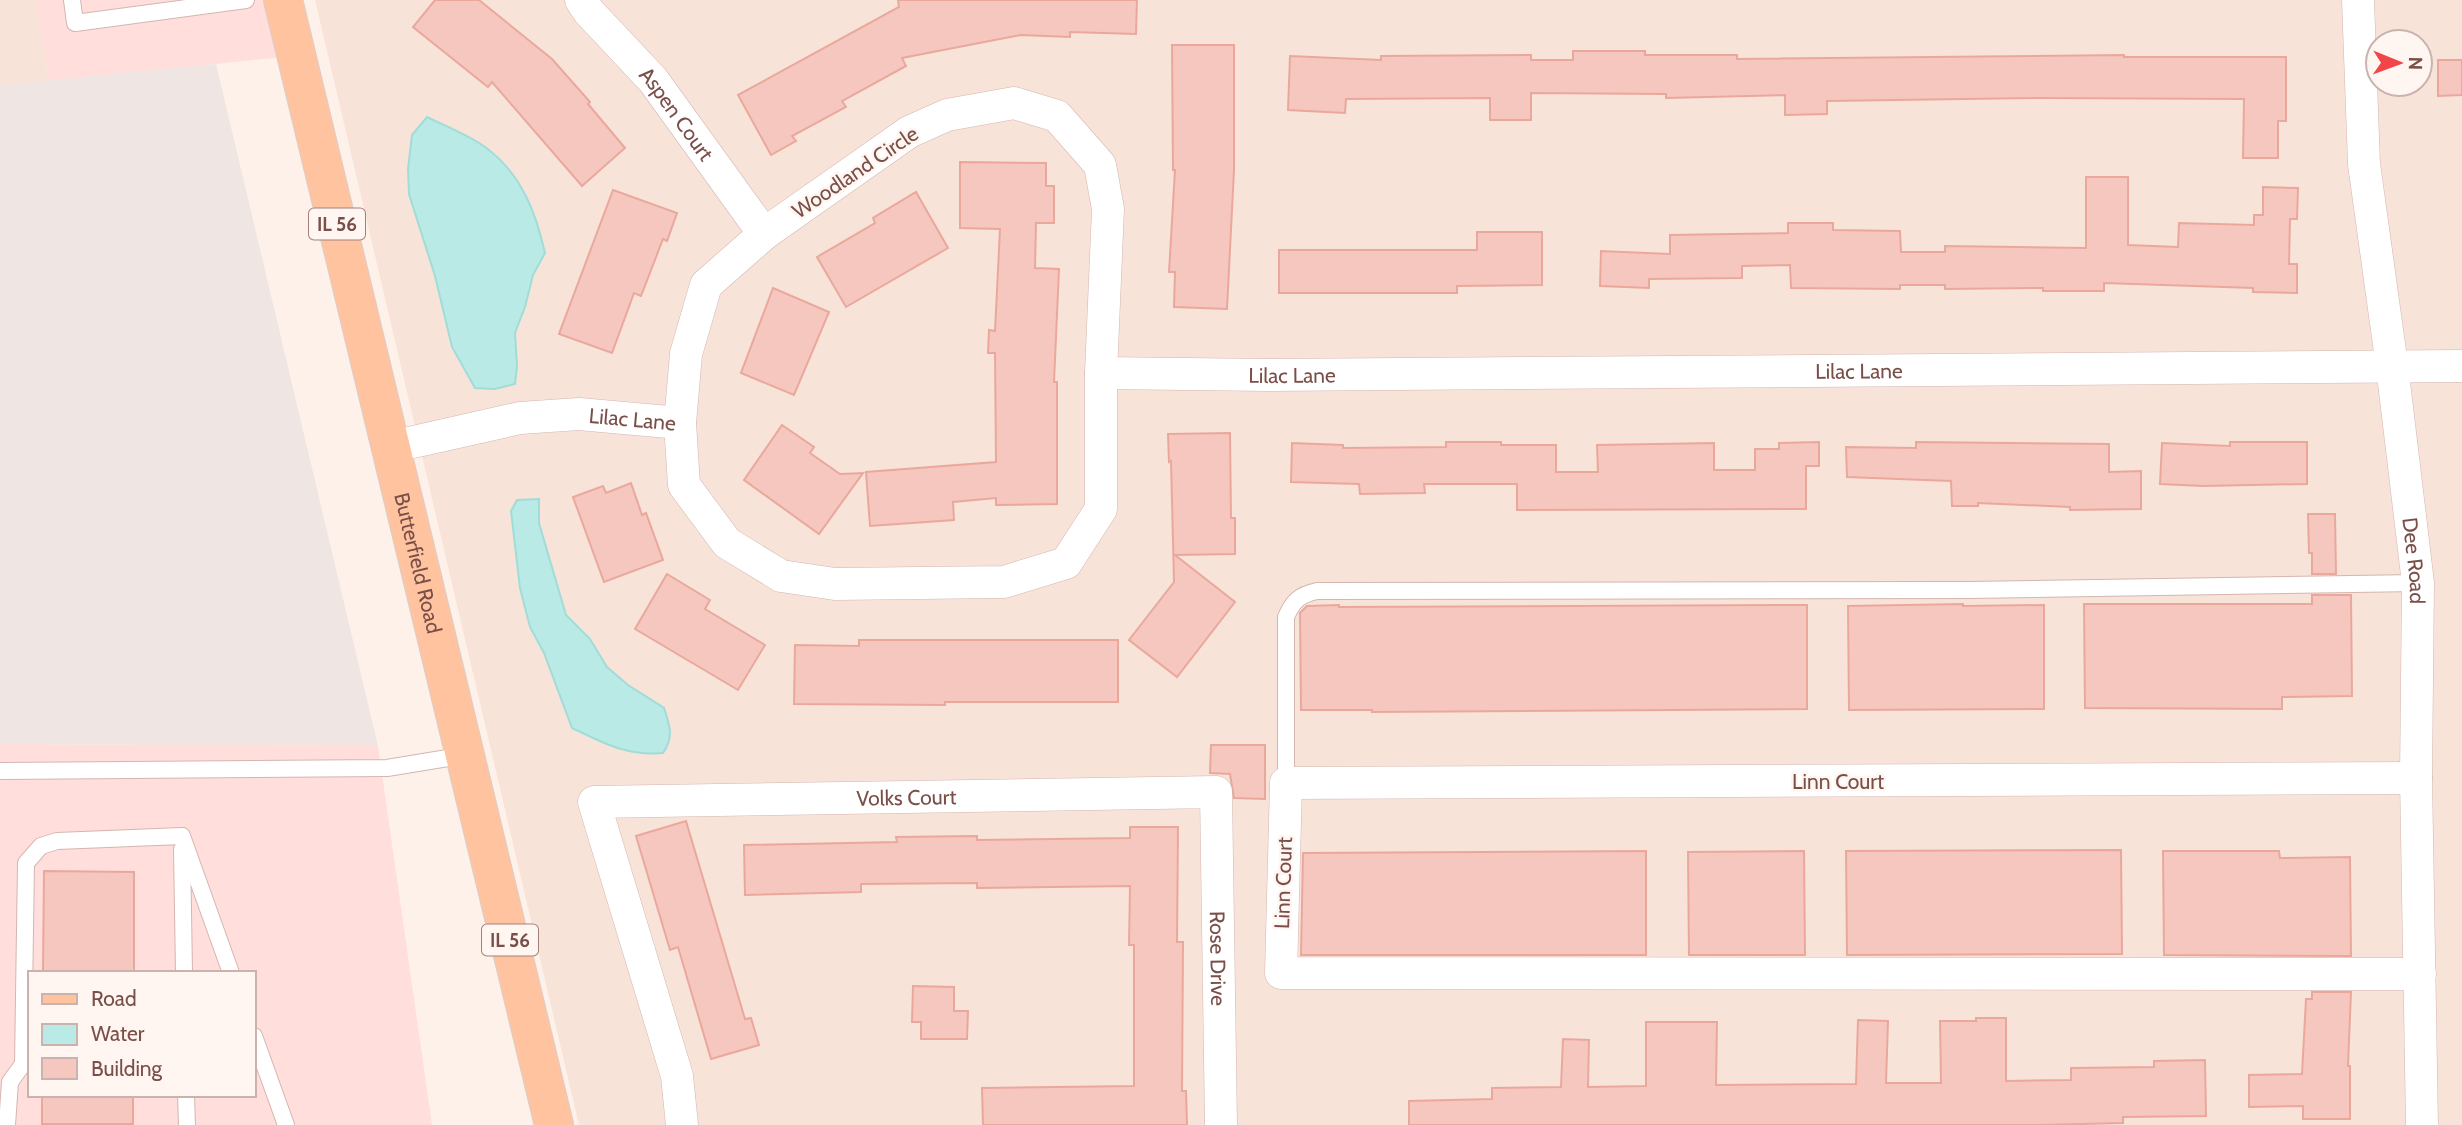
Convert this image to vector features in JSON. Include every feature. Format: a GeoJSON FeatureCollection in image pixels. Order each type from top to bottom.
{"type":"FeatureCollection","features":[{"type":"Feature","properties":{"kind":"main road","name":"Butterfield Road"},"geometry":{"type":"LineString","coordinates":[[283,0],[554,1125]]}},
{"type":"Feature","properties":{"kind":"street","name":"Aspen Court"},"geometry":{"type":"LineString","coordinates":[[581,0],[653,80],[764,234]]}},
{"type":"Feature","properties":{"kind":"street","name":"Dee Road"},"geometry":{"type":"LineString","coordinates":[[2358,0],[2364,164],[2418,583],[2416,778],[2422,1125]]}},
{"type":"Feature","properties":{"kind":"street","name":"Woodland Circle"},"geometry":{"type":"LineString","coordinates":[[680,423],[686,354],[706,285],[764,234],[909,132],[947,115],[1014,103],[1057,116],[1100,165],[1108,209],[1101,373]]}},
{"type":"Feature","properties":{"kind":"street","name":"Lilac Lane"},"geometry":{"type":"LineString","coordinates":[[391,447],[520,418],[579,414],[680,423],[684,485],[727,543],[781,576],[835,584],[1004,582],[1066,563],[1101,509],[1101,373],[1268,375],[2462,366]]}},
{"type":"Feature","properties":{"kind":"street","name":"Linn Court"},"geometry":{"type":"LineString","coordinates":[[2416,778],[1286,783],[1281,973],[2420,974]]}},
{"type":"Feature","properties":{"kind":"street","name":"Volks Court"},"geometry":{"type":"LineString","coordinates":[[682,1125],[677,1076],[594,802],[1216,792]]}},
{"type":"Feature","properties":{"kind":"street","name":"Rose Drive"},"geometry":{"type":"LineString","coordinates":[[1216,792],[1221,1125]]}},
{"type":"Feature","properties":{"kind":"lane"},"geometry":{"type":"LineString","coordinates":[[72,0],[75,23],[246,0]]}},
{"type":"Feature","properties":{"kind":"lane"},"geometry":{"type":"LineString","coordinates":[[1286,783],[1286,617],[1293,601],[1304,594],[1317,591],[1968,590],[2418,583]]}},
{"type":"Feature","properties":{"kind":"lane"},"geometry":{"type":"LineString","coordinates":[[0,771],[387,768],[466,755]]}},
{"type":"Feature","properties":{"kind":"lane"},"geometry":{"type":"LineString","coordinates":[[182,836],[184,971]]}},
{"type":"Feature","properties":{"kind":"lane"},"geometry":{"type":"LineString","coordinates":[[182,836],[230,971]]}},
{"type":"Feature","properties":{"kind":"lane"},"geometry":{"type":"LineString","coordinates":[[7,1125],[10,1082],[23,1064],[26,863],[41,846],[57,841],[182,836]]}},
{"type":"Feature","properties":{"kind":"lane"},"geometry":{"type":"LineString","coordinates":[[256,1042],[286,1125]]}},
{"type":"Feature","properties":{"kind":"lane"},"geometry":{"type":"LineString","coordinates":[[186,1097],[187,1125]]}},
{"type":"Feature","properties":{"kind":"shaded area"},"geometry":{"type":"Polygon","coordinates":[[[0,0],[36,0],[49,81],[0,85],[0,0]]]}},
{"type":"Feature","properties":{"kind":"shaded area"},"geometry":{"type":"Polygon","coordinates":[[[36,0],[268,0],[284,57],[49,81],[36,0]]]}},
{"type":"Feature","properties":{"kind":"shaded area"},"geometry":{"type":"Polygon","coordinates":[[[315,0],[2462,0],[2462,1125],[579,1125],[315,0]]]}},
{"type":"Feature","properties":{"kind":"shaded area"},"geometry":{"type":"Polygon","coordinates":[[[216,64],[378,746],[0,744],[0,85],[216,64]]]}},
{"type":"Feature","properties":{"kind":"shaded area"},"geometry":{"type":"Polygon","coordinates":[[[0,744],[378,746],[432,1125],[0,1125],[0,744]]]}},
{"type":"Feature","properties":{"kind":"water"},"geometry":{"type":"Polygon","coordinates":[[[427,117],[475,140],[501,160],[519,183],[537,224],[545,253],[533,275],[515,333],[515,384],[495,389],[475,388],[452,347],[435,276],[409,194],[408,169],[412,135],[427,117]]]}},
{"type":"Feature","properties":{"kind":"water"},"geometry":{"type":"Polygon","coordinates":[[[539,499],[539,523],[566,615],[590,639],[607,667],[628,685],[664,708],[670,731],[669,742],[663,753],[626,750],[572,728],[544,653],[530,627],[520,588],[511,511],[517,500],[539,499]]]}},
{"type":"Feature","properties":{"kind":"building"},"geometry":{"type":"Polygon","coordinates":[[[435,0],[479,0],[552,59],[590,102],[588,104],[625,148],[582,186],[492,82],[488,87],[413,27],[435,0]]]}},
{"type":"Feature","properties":{"kind":"building"},"geometry":{"type":"Polygon","coordinates":[[[898,0],[1137,0],[1136,34],[1070,32],[1070,37],[1021,35],[902,58],[906,66],[842,101],[846,107],[792,136],[796,141],[771,155],[738,95],[899,7],[898,0]]]}},
{"type":"Feature","properties":{"kind":"building"},"geometry":{"type":"Polygon","coordinates":[[[1172,45],[1234,45],[1234,170],[1227,309],[1174,307],[1175,272],[1169,272],[1175,170],[1172,45]]]}},
{"type":"Feature","properties":{"kind":"building"},"geometry":{"type":"Polygon","coordinates":[[[1573,51],[1645,51],[1645,55],[1737,55],[1737,59],[2124,55],[2286,57],[2286,121],[2278,121],[2278,158],[2243,158],[2244,99],[1827,101],[1827,114],[1785,115],[1785,95],[1666,98],[1666,94],[1531,93],[1531,120],[1490,120],[1490,98],[1346,99],[1345,113],[1288,110],[1290,56],[1381,60],[1381,56],[1531,55],[1531,60],[1573,60],[1573,51]]]}},
{"type":"Feature","properties":{"kind":"building"},"geometry":{"type":"Polygon","coordinates":[[[2438,60],[2462,60],[2462,95],[2438,96],[2438,60]]]}},
{"type":"Feature","properties":{"kind":"building"},"geometry":{"type":"Polygon","coordinates":[[[960,162],[1046,163],[1046,186],[1054,186],[1054,223],[1036,223],[1035,268],[1059,269],[1054,382],[1057,382],[1057,504],[996,505],[996,498],[953,502],[954,520],[870,526],[866,472],[996,462],[995,353],[988,353],[989,330],[995,331],[1000,229],[960,228],[960,162]]]}},
{"type":"Feature","properties":{"kind":"building"},"geometry":{"type":"Polygon","coordinates":[[[2086,177],[2128,177],[2128,245],[2178,247],[2179,223],[2254,225],[2254,215],[2263,215],[2263,187],[2298,188],[2297,219],[2290,219],[2289,264],[2297,264],[2297,293],[2253,292],[2253,288],[2104,283],[2104,291],[2043,291],[2043,288],[1945,289],[1945,285],[1900,285],[1900,289],[1791,288],[1790,265],[1742,266],[1742,278],[1649,279],[1649,288],[1600,286],[1601,251],[1670,254],[1670,235],[1788,233],[1788,223],[1833,223],[1833,230],[1900,231],[1901,252],[1945,252],[1945,246],[2086,248],[2086,177]]]}},
{"type":"Feature","properties":{"kind":"building"},"geometry":{"type":"Polygon","coordinates":[[[613,190],[677,213],[667,241],[663,239],[641,296],[634,293],[612,353],[559,334],[613,190]]]}},
{"type":"Feature","properties":{"kind":"building"},"geometry":{"type":"Polygon","coordinates":[[[916,192],[948,248],[846,307],[817,257],[875,223],[873,218],[916,192]]]}},
{"type":"Feature","properties":{"kind":"building"},"geometry":{"type":"Polygon","coordinates":[[[1477,232],[1542,232],[1542,285],[1457,286],[1457,293],[1279,293],[1279,250],[1477,250],[1477,232]]]}},
{"type":"Feature","properties":{"kind":"building"},"geometry":{"type":"Polygon","coordinates":[[[773,288],[829,312],[794,395],[741,373],[773,288]]]}},
{"type":"Feature","properties":{"kind":"building"},"geometry":{"type":"Polygon","coordinates":[[[782,425],[814,447],[810,453],[840,474],[863,473],[819,534],[744,480],[782,425]]]}},
{"type":"Feature","properties":{"kind":"building"},"geometry":{"type":"Polygon","coordinates":[[[1230,433],[1231,518],[1235,518],[1235,554],[1175,555],[1235,602],[1177,677],[1129,640],[1174,582],[1168,434],[1230,433]]]}},
{"type":"Feature","properties":{"kind":"building"},"geometry":{"type":"Polygon","coordinates":[[[1446,442],[1556,445],[1556,472],[1598,472],[1597,445],[1714,443],[1714,470],[1755,470],[1755,449],[1779,449],[1779,443],[1819,442],[1819,466],[1806,466],[1806,509],[1517,510],[1517,484],[1424,484],[1425,493],[1360,494],[1359,484],[1291,482],[1292,443],[1343,445],[1343,448],[1446,447],[1446,442]]]}},
{"type":"Feature","properties":{"kind":"building"},"geometry":{"type":"Polygon","coordinates":[[[1916,442],[2109,444],[2109,472],[2141,471],[2141,509],[2070,510],[2070,507],[1978,503],[1978,506],[1952,506],[1951,481],[1847,477],[1846,447],[1916,448],[1916,442]]]}},
{"type":"Feature","properties":{"kind":"building"},"geometry":{"type":"Polygon","coordinates":[[[2230,442],[2307,442],[2307,484],[2160,484],[2162,443],[2230,446],[2230,442]]]}},
{"type":"Feature","properties":{"kind":"building"},"geometry":{"type":"Polygon","coordinates":[[[631,483],[642,515],[646,513],[663,560],[604,582],[573,497],[603,486],[606,493],[631,483]]]}},
{"type":"Feature","properties":{"kind":"building"},"geometry":{"type":"Polygon","coordinates":[[[2308,514],[2335,514],[2336,574],[2312,574],[2308,514]]]}},
{"type":"Feature","properties":{"kind":"building"},"geometry":{"type":"Polygon","coordinates":[[[667,574],[710,600],[705,609],[765,645],[738,690],[635,629],[667,574]]]}},
{"type":"Feature","properties":{"kind":"building"},"geometry":{"type":"Polygon","coordinates":[[[2312,595],[2351,595],[2352,696],[2282,697],[2282,709],[2085,708],[2084,604],[2312,604],[2312,595]]]}},
{"type":"Feature","properties":{"kind":"building"},"geometry":{"type":"Polygon","coordinates":[[[1807,605],[1807,709],[1372,712],[1301,710],[1300,613],[1307,606],[1807,605]]]}},
{"type":"Feature","properties":{"kind":"building"},"geometry":{"type":"Polygon","coordinates":[[[2044,605],[2044,709],[1849,710],[1848,606],[2044,605]]]}},
{"type":"Feature","properties":{"kind":"building"},"geometry":{"type":"Polygon","coordinates":[[[859,640],[1118,640],[1118,702],[794,704],[795,645],[859,646],[859,640]]]}},
{"type":"Feature","properties":{"kind":"building"},"geometry":{"type":"Polygon","coordinates":[[[1211,745],[1265,745],[1265,799],[1234,798],[1230,774],[1210,773],[1211,745]]]}},
{"type":"Feature","properties":{"kind":"building"},"geometry":{"type":"Polygon","coordinates":[[[686,821],[745,1019],[751,1018],[759,1045],[711,1059],[678,947],[670,950],[636,836],[686,821]]]}},
{"type":"Feature","properties":{"kind":"building"},"geometry":{"type":"Polygon","coordinates":[[[1130,827],[1178,827],[1177,942],[1183,942],[1182,1091],[1186,1091],[1187,1125],[983,1125],[982,1088],[1134,1086],[1134,945],[1129,945],[1130,886],[977,888],[977,883],[861,884],[861,892],[745,895],[744,845],[897,842],[896,837],[977,836],[977,840],[1130,838],[1130,827]]]}},
{"type":"Feature","properties":{"kind":"building"},"geometry":{"type":"Polygon","coordinates":[[[2121,850],[2122,954],[1847,955],[1846,851],[2121,850]]]}},
{"type":"Feature","properties":{"kind":"building"},"geometry":{"type":"Polygon","coordinates":[[[1646,851],[1646,955],[1301,955],[1303,853],[1646,851]]]}},
{"type":"Feature","properties":{"kind":"building"},"geometry":{"type":"Polygon","coordinates":[[[1804,851],[1805,955],[1689,955],[1688,852],[1804,851]]]}},
{"type":"Feature","properties":{"kind":"building"},"geometry":{"type":"Polygon","coordinates":[[[2163,851],[2279,851],[2280,858],[2350,857],[2351,956],[2164,955],[2163,851]]]}},
{"type":"Feature","properties":{"kind":"building"},"geometry":{"type":"Polygon","coordinates":[[[44,871],[134,872],[134,971],[43,971],[44,871]]]}},
{"type":"Feature","properties":{"kind":"building"},"geometry":{"type":"Polygon","coordinates":[[[913,986],[954,987],[954,1011],[968,1011],[967,1039],[921,1039],[921,1022],[912,1022],[913,986]]]}},
{"type":"Feature","properties":{"kind":"building"},"geometry":{"type":"Polygon","coordinates":[[[2312,992],[2351,992],[2348,1066],[2350,1119],[2303,1119],[2303,1106],[2249,1107],[2249,1075],[2302,1074],[2306,999],[2312,999],[2312,992]]]}},
{"type":"Feature","properties":{"kind":"building"},"geometry":{"type":"Polygon","coordinates":[[[1976,1018],[2006,1018],[2006,1081],[2071,1080],[2071,1068],[2154,1067],[2154,1061],[2205,1060],[2206,1116],[2123,1117],[2123,1123],[2039,1125],[1409,1125],[1409,1101],[1492,1099],[1492,1088],[1561,1087],[1563,1039],[1589,1040],[1588,1087],[1646,1086],[1646,1022],[1717,1022],[1716,1085],[1856,1084],[1858,1020],[1888,1021],[1886,1083],[1941,1083],[1940,1021],[1976,1021],[1976,1018]]]}},
{"type":"Feature","properties":{"kind":"building"},"geometry":{"type":"Polygon","coordinates":[[[42,1097],[133,1097],[133,1124],[42,1124],[42,1097]]]}}]}
